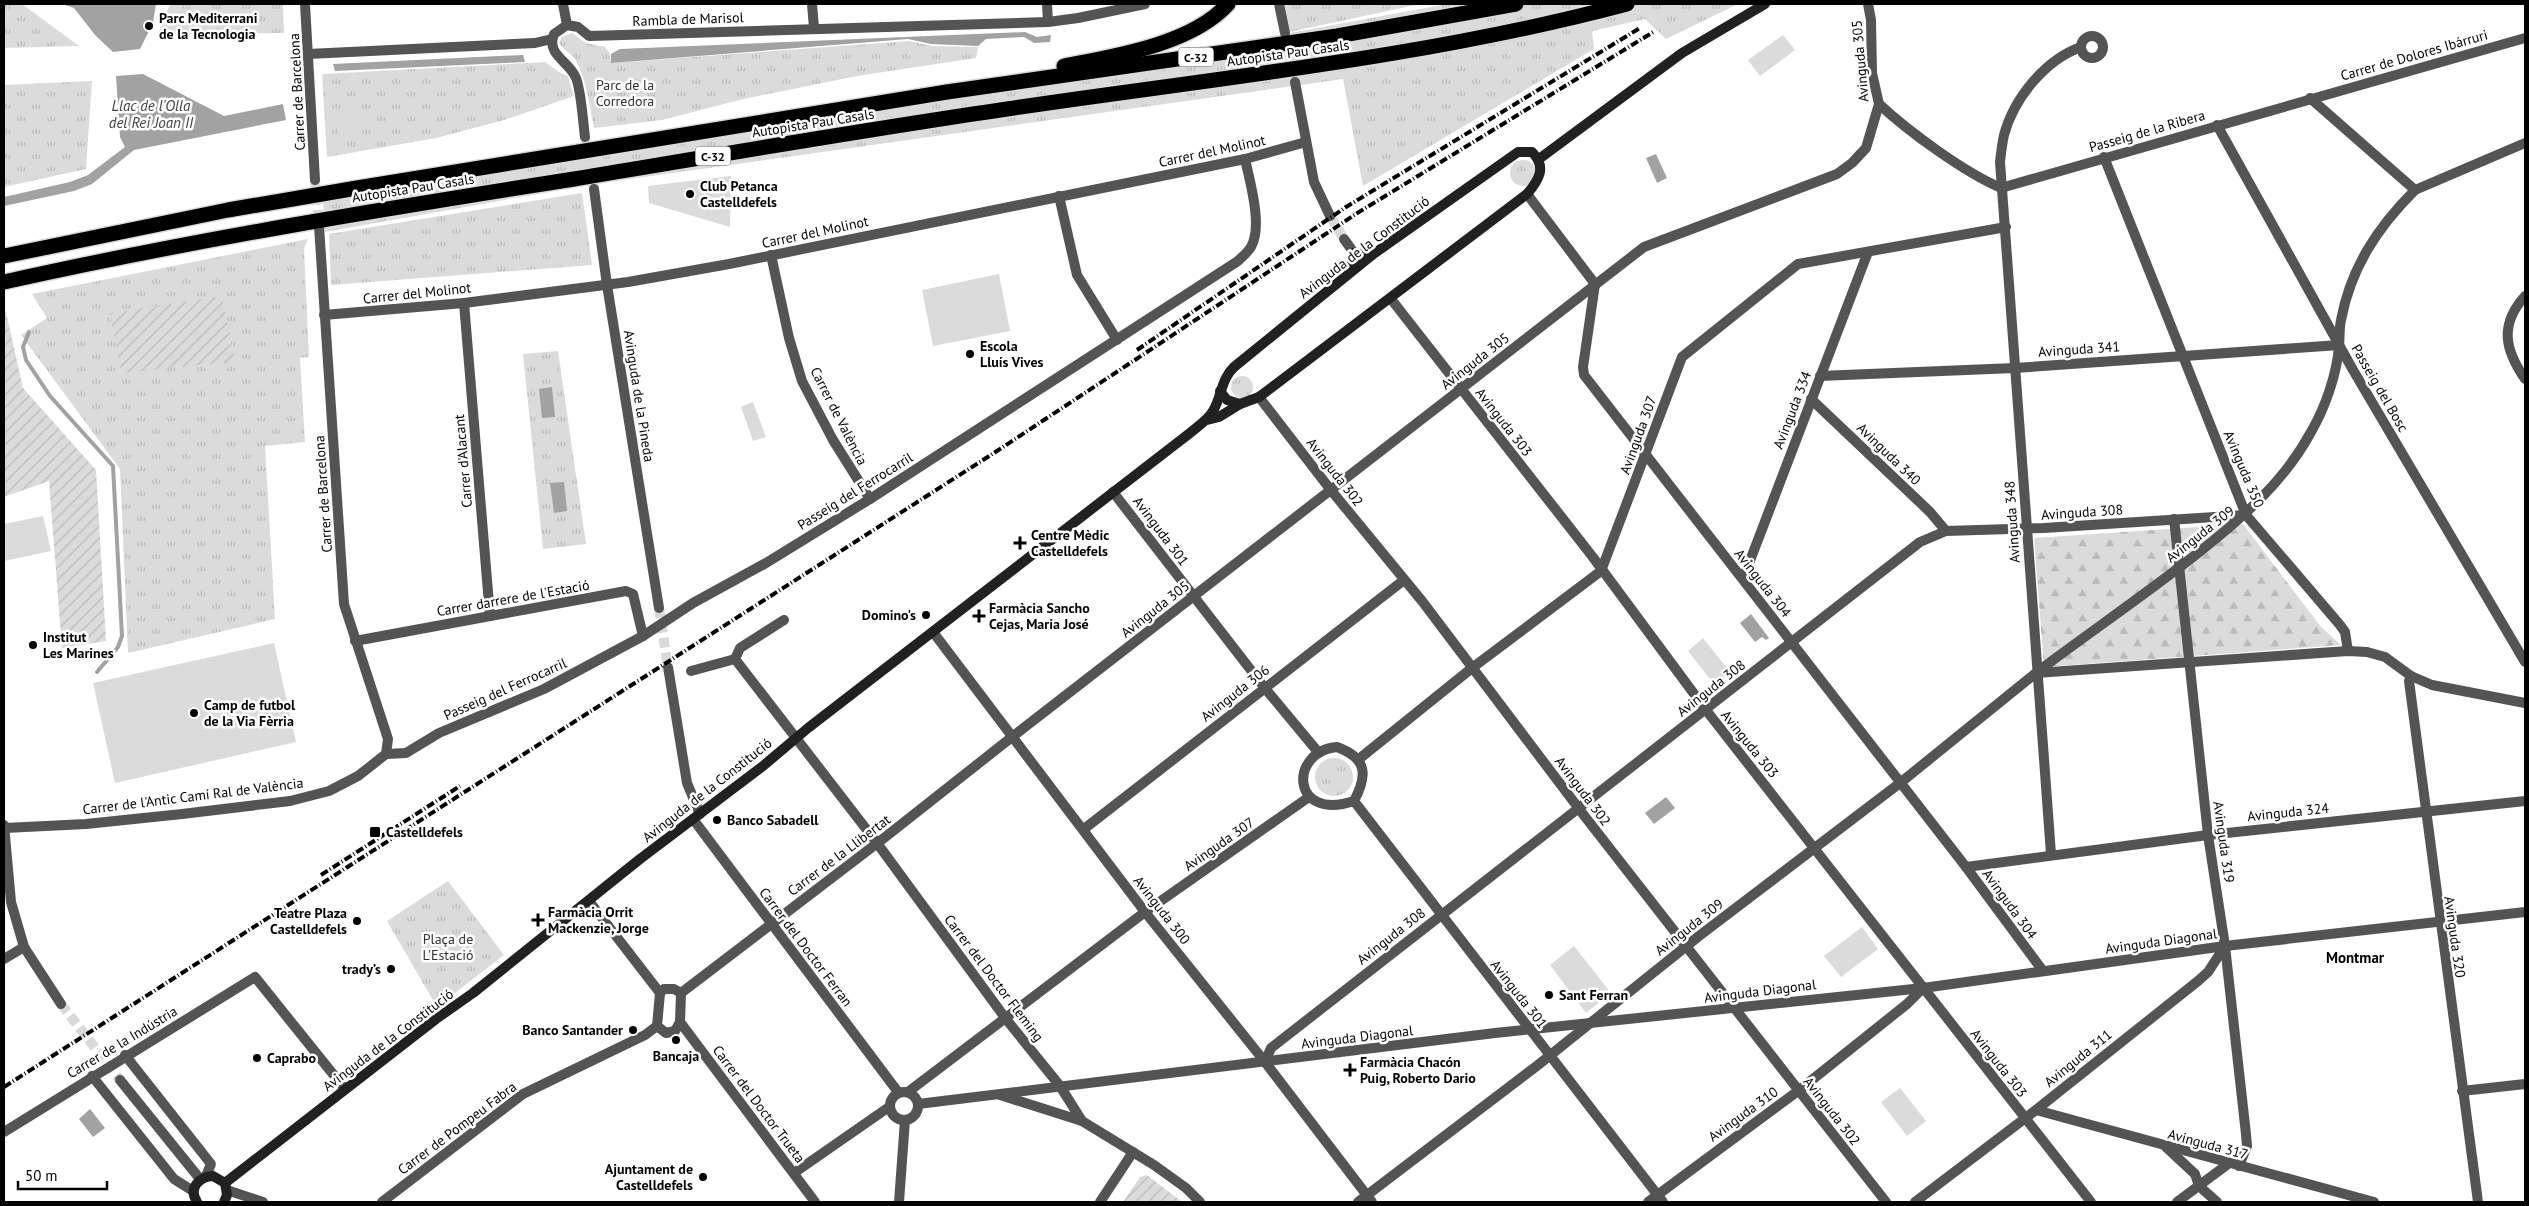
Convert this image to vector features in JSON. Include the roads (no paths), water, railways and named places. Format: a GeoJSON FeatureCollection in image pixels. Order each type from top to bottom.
{"type":"FeatureCollection","features":[{"type":"Feature","properties":{"kind":"highway"},"geometry":{"type":"LineString","coordinates":[[876,103],[936,89],[1078,63],[1170,41],[1198,28],[1228,4]]}},
{"type":"Feature","properties":{"kind":"highway","name":"Autopista Pau Casals"},"geometry":{"type":"LineString","coordinates":[[4,256],[228,210],[876,103],[1319,39],[1516,4]]}},
{"type":"Feature","properties":{"kind":"highway","name":"Autopista Pau Casals"},"geometry":{"type":"LineString","coordinates":[[4,282],[135,254],[353,214],[1007,109],[1339,63],[1509,31],[1628,4]]}},
{"type":"Feature","properties":{"kind":"street","name":"Carrer de Barcelona"},"geometry":{"type":"LineString","coordinates":[[305,4],[315,180]]}},
{"type":"Feature","properties":{"kind":"street"},"geometry":{"type":"LineString","coordinates":[[308,54],[535,43],[552,39],[558,30],[567,25],[563,4]]}},
{"type":"Feature","properties":{"kind":"street"},"geometry":{"type":"LineString","coordinates":[[812,4],[814,28]]}},
{"type":"Feature","properties":{"kind":"street"},"geometry":{"type":"LineString","coordinates":[[1047,4],[1048,22]]}},
{"type":"Feature","properties":{"kind":"street","name":"Rambla de Marisol"},"geometry":{"type":"LineString","coordinates":[[567,25],[578,27],[589,36],[1048,22],[1114,8],[1145,4]]}},
{"type":"Feature","properties":{"kind":"street"},"geometry":{"type":"LineString","coordinates":[[1279,4],[1284,33]]}},
{"type":"Feature","properties":{"kind":"street"},"geometry":{"type":"LineString","coordinates":[[1539,159],[1682,52],[1765,4]]}},
{"type":"Feature","properties":{"kind":"street","name":"Avinguda 305"},"geometry":{"type":"LineString","coordinates":[[1012,737],[1644,247],[1837,174],[1852,163],[1866,148],[1879,104],[1872,73],[1871,20],[1868,4]]}},
{"type":"Feature","properties":{"kind":"street","name":"Carrer de Dolores Ibárruri"},"geometry":{"type":"LineString","coordinates":[[2310,98],[2525,38]]}},
{"type":"Feature","properties":{"kind":"street"},"geometry":{"type":"LineString","coordinates":[[552,39],[555,53],[576,76],[585,137]]}},
{"type":"Feature","properties":{"kind":"street","name":"Avinguda 348"},"geometry":{"type":"LineString","coordinates":[[2051,854],[2036,673],[2000,162],[2004,135],[2013,112],[2050,63],[2067,52],[2081,47]]}},
{"type":"Feature","properties":{"kind":"street"},"geometry":{"type":"LineString","coordinates":[[1295,82],[1314,182],[1330,216]]}},
{"type":"Feature","properties":{"kind":"street"},"geometry":{"type":"LineString","coordinates":[[2310,98],[2415,190],[2525,143]]}},
{"type":"Feature","properties":{"kind":"street","name":"Passeig de la Ribera"},"geometry":{"type":"LineString","coordinates":[[2001,188],[2310,98]]}},
{"type":"Feature","properties":{"kind":"street"},"geometry":{"type":"LineString","coordinates":[[1879,104],[1893,117],[1980,179],[2001,188]]}},
{"type":"Feature","properties":{"kind":"street","name":"Passeig del Bosc"},"geometry":{"type":"LineString","coordinates":[[2216,125],[2339,345],[2525,662]]}},
{"type":"Feature","properties":{"kind":"street","name":"Carrer del Molinot"},"geometry":{"type":"LineString","coordinates":[[324,315],[464,303],[607,284],[729,264],[1245,159],[1306,142]]}},
{"type":"Feature","properties":{"kind":"street","name":"Avinguda de la Constitució"},"geometry":{"type":"LineString","coordinates":[[226,1186],[345,1089],[589,901],[640,859],[763,766],[796,737],[1207,420],[1214,410],[1226,374],[1350,272],[1518,152],[1532,152],[1539,159],[1541,172],[1537,182],[1527,194],[1391,299],[1259,397],[1240,404],[1219,417],[1207,420]]}},
{"type":"Feature","properties":{"kind":"street","name":"Avinguda 350"},"geometry":{"type":"LineString","coordinates":[[2104,157],[2246,515],[2340,625],[2345,632],[2348,650]]}},
{"type":"Feature","properties":{"kind":"street","name":"Passeig del Ferrocarril"},"geometry":{"type":"LineString","coordinates":[[386,754],[406,753],[439,733],[544,689],[643,636],[693,603],[766,563],[870,499],[1238,262],[1250,248],[1255,235],[1256,222],[1245,159]]}},
{"type":"Feature","properties":{"kind":"street","name":"Avinguda de la Pineda"},"geometry":{"type":"LineString","coordinates":[[594,189],[607,284],[659,608]]}},
{"type":"Feature","properties":{"kind":"street","name":"Avinguda 309"},"geometry":{"type":"LineString","coordinates":[[1358,1202],[1370,1199],[1549,1056],[1586,1024],[1900,783],[2036,673],[2178,569],[2246,515],[2287,468],[2312,432],[2333,376],[2343,310],[2355,276],[2373,238],[2415,190]]}},
{"type":"Feature","properties":{"kind":"street"},"geometry":{"type":"LineString","coordinates":[[1527,194],[1595,284]]}},
{"type":"Feature","properties":{"kind":"street"},"geometry":{"type":"LineString","coordinates":[[1059,196],[1077,276],[1117,340]]}},
{"type":"Feature","properties":{"kind":"street","name":"Carrer de Barcelona"},"geometry":{"type":"LineString","coordinates":[[319,226],[344,604],[388,740],[386,754]]}},
{"type":"Feature","properties":{"kind":"street","name":"Avinguda 307"},"geometry":{"type":"LineString","coordinates":[[1601,571],[1682,358],[1798,264],[2006,227]]}},
{"type":"Feature","properties":{"kind":"street"},"geometry":{"type":"LineString","coordinates":[[1344,239],[1354,253],[1350,272]]}},
{"type":"Feature","properties":{"kind":"street","name":"Avinguda 334"},"geometry":{"type":"LineString","coordinates":[[1743,579],[1868,252]]}},
{"type":"Feature","properties":{"kind":"street"},"geometry":{"type":"LineString","coordinates":[[1354,253],[1372,255]]}},
{"type":"Feature","properties":{"kind":"street","name":"Carrer de València"},"geometry":{"type":"LineString","coordinates":[[770,255],[789,338],[802,380],[833,440],[870,499]]}},
{"type":"Feature","properties":{"kind":"street","name":"Avinguda 304"},"geometry":{"type":"LineString","coordinates":[[1595,284],[1583,367],[1584,375],[1966,866],[2043,972]]}},
{"type":"Feature","properties":{"kind":"street"},"geometry":{"type":"LineString","coordinates":[[2525,296],[2518,304],[2511,319],[2507,336],[2508,348],[2514,363],[2525,379]]}},
{"type":"Feature","properties":{"kind":"street","name":"Avinguda 303"},"geometry":{"type":"LineString","coordinates":[[1391,299],[1706,710],[2091,1202]]}},
{"type":"Feature","properties":{"kind":"street","name":"Carrer d'Alacant"},"geometry":{"type":"LineString","coordinates":[[464,303],[490,616]]}},
{"type":"Feature","properties":{"kind":"street","name":"Avinguda 341"},"geometry":{"type":"LineString","coordinates":[[1820,376],[2016,368],[2339,345]]}},
{"type":"Feature","properties":{"kind":"street"},"geometry":{"type":"LineString","coordinates":[[1220,391],[1226,400],[1240,404]]}},
{"type":"Feature","properties":{"kind":"street","name":"Avinguda 302"},"geometry":{"type":"LineString","coordinates":[[1259,397],[1330,490],[1404,580],[1798,1091],[1886,1202]]}},
{"type":"Feature","properties":{"kind":"street","name":"Avinguda 340"},"geometry":{"type":"LineString","coordinates":[[1811,399],[1930,512],[1946,531]]}},
{"type":"Feature","properties":{"kind":"street","name":"Avinguda 301"},"geometry":{"type":"LineString","coordinates":[[1113,492],[1193,597],[1318,752]]}},
{"type":"Feature","properties":{"kind":"street","name":"Avinguda 308"},"geometry":{"type":"LineString","coordinates":[[1265,1062],[1271,1048],[1439,915],[1706,710],[1920,542],[1946,531],[2027,529],[2246,515]]}},
{"type":"Feature","properties":{"kind":"street","name":"Avinguda 319"},"geometry":{"type":"LineString","coordinates":[[2174,519],[2208,835],[2226,946],[2247,1146],[2239,1166]]}},
{"type":"Feature","properties":{"kind":"street"},"geometry":{"type":"LineString","coordinates":[[1359,759],[1472,668],[1601,571]]}},
{"type":"Feature","properties":{"kind":"street","name":"Avinguda 306"},"geometry":{"type":"LineString","coordinates":[[1084,829],[1264,687],[1404,580]]}},
{"type":"Feature","properties":{"kind":"street","name":"Carrer darrere de l'Estació"},"geometry":{"type":"LineString","coordinates":[[355,641],[626,591],[633,594],[643,636]]}},
{"type":"Feature","properties":{"kind":"street"},"geometry":{"type":"LineString","coordinates":[[691,671],[735,659],[740,648],[784,620]]}},
{"type":"Feature","properties":{"kind":"street","name":"Avinguda 300"},"geometry":{"type":"LineString","coordinates":[[933,632],[1145,912],[1265,1062],[1370,1199]]}},
{"type":"Feature","properties":{"kind":"street"},"geometry":{"type":"LineString","coordinates":[[2036,673],[2348,650],[2368,652],[2385,657],[2411,676],[2432,685],[2525,703]]}},
{"type":"Feature","properties":{"kind":"street","name":"Carrer del Doctor Fleming"},"geometry":{"type":"LineString","coordinates":[[735,659],[877,844],[1006,1019],[1060,1086],[1082,1121],[1133,1152],[1186,1188],[1200,1202]]}},
{"type":"Feature","properties":{"kind":"street"},"geometry":{"type":"LineString","coordinates":[[668,667],[687,783],[696,816]]}},
{"type":"Feature","properties":{"kind":"street","name":"Avinguda 320"},"geometry":{"type":"LineString","coordinates":[[2411,676],[2409,681],[2425,811],[2478,1202]]}},
{"type":"Feature","properties":{"kind":"street","name":"Carrer de la Llibertat"},"geometry":{"type":"LineString","coordinates":[[681,993],[877,844],[1012,737]]}},
{"type":"Feature","properties":{"kind":"street"},"geometry":{"type":"LineString","coordinates":[[1337,747],[1351,752],[1359,759],[1364,776],[1362,787],[1354,801],[1337,806],[1321,805],[1309,797],[1303,783],[1306,767],[1318,752],[1337,747]]}},
{"type":"Feature","properties":{"kind":"street","name":"Carrer de l'Antic Camí Ral de València"},"geometry":{"type":"LineString","coordinates":[[4,826],[86,824],[290,801],[329,791],[376,763],[386,754]]}},
{"type":"Feature","properties":{"kind":"street","name":"Avinguda 307"},"geometry":{"type":"LineString","coordinates":[[903,1092],[1006,1019],[1145,912],[1309,797]]}},
{"type":"Feature","properties":{"kind":"street","name":"Avinguda 301"},"geometry":{"type":"LineString","coordinates":[[1354,801],[1439,915],[1660,1198]]}},
{"type":"Feature","properties":{"kind":"street","name":"Avinguda 324"},"geometry":{"type":"LineString","coordinates":[[1966,866],[2208,835],[2525,801]]}},
{"type":"Feature","properties":{"kind":"street","name":"Carrer del Doctor Ferran"},"geometry":{"type":"LineString","coordinates":[[696,816],[771,924],[903,1092]]}},
{"type":"Feature","properties":{"kind":"street"},"geometry":{"type":"LineString","coordinates":[[4,826],[11,902],[24,947],[61,1004]]}},
{"type":"Feature","properties":{"kind":"street"},"geometry":{"type":"LineString","coordinates":[[589,901],[660,993]]}},
{"type":"Feature","properties":{"kind":"street","name":"Avinguda Diagonal"},"geometry":{"type":"LineString","coordinates":[[918,1104],[1528,1029],[1923,988],[2226,946],[2525,912]]}},
{"type":"Feature","properties":{"kind":"street","name":"Avinguda 311"},"geometry":{"type":"LineString","coordinates":[[1915,1202],[2036,1110],[2208,972],[2226,946]]}},
{"type":"Feature","properties":{"kind":"street"},"geometry":{"type":"LineString","coordinates":[[4,959],[24,947]]}},
{"type":"Feature","properties":{"kind":"street","name":"Carrer de la Indústria"},"geometry":{"type":"LineString","coordinates":[[4,1132],[125,1055],[255,977],[345,1089]]}},
{"type":"Feature","properties":{"kind":"street","name":"Avinguda 310"},"geometry":{"type":"LineString","coordinates":[[1648,1202],[1660,1198],[1798,1091],[1907,1004],[1923,988]]}},
{"type":"Feature","properties":{"kind":"street"},"geometry":{"type":"LineString","coordinates":[[664,989],[674,989],[681,993],[680,1022],[675,1031],[666,1033],[657,1026],[660,993],[664,989]]}},
{"type":"Feature","properties":{"kind":"street","name":"Carrer del Doctor Trueta"},"geometry":{"type":"LineString","coordinates":[[680,1022],[815,1202]]}},
{"type":"Feature","properties":{"kind":"street","name":"Carrer de Pompeu Fabra"},"geometry":{"type":"LineString","coordinates":[[382,1202],[523,1094],[645,1035],[657,1026]]}},
{"type":"Feature","properties":{"kind":"street"},"geometry":{"type":"LineString","coordinates":[[125,1055],[211,1164],[194,1191]]}},
{"type":"Feature","properties":{"kind":"street"},"geometry":{"type":"LineString","coordinates":[[92,1076],[174,1179],[194,1191],[197,1202]]}},
{"type":"Feature","properties":{"kind":"street"},"geometry":{"type":"LineString","coordinates":[[120,1080],[203,1178]]}},
{"type":"Feature","properties":{"kind":"street"},"geometry":{"type":"LineString","coordinates":[[2462,1091],[2525,1084]]}},
{"type":"Feature","properties":{"kind":"street"},"geometry":{"type":"LineString","coordinates":[[794,1173],[889,1107],[893,1096],[903,1092],[916,1097],[918,1104],[916,1114],[905,1120],[897,1118],[889,1107]]}},
{"type":"Feature","properties":{"kind":"street","name":"Avinguda Diagonal"},"geometry":{"type":"LineString","coordinates":[[997,1094],[1082,1121]]}},
{"type":"Feature","properties":{"kind":"street","name":"Avinguda 317"},"geometry":{"type":"LineString","coordinates":[[2036,1110],[2228,1164],[2374,1202]]}},
{"type":"Feature","properties":{"kind":"street"},"geometry":{"type":"LineString","coordinates":[[899,1202],[905,1120]]}},
{"type":"Feature","properties":{"kind":"street"},"geometry":{"type":"LineString","coordinates":[[2166,1147],[2195,1174],[2199,1186],[2216,1202]]}},
{"type":"Feature","properties":{"kind":"street"},"geometry":{"type":"LineString","coordinates":[[1100,1202],[1133,1152]]}},
{"type":"Feature","properties":{"kind":"street"},"geometry":{"type":"LineString","coordinates":[[2177,1202],[2228,1164]]}},
{"type":"Feature","properties":{"kind":"street"},"geometry":{"type":"LineString","coordinates":[[203,1178],[213,1176],[226,1186],[263,1202]]}},
{"type":"Feature","properties":{"kind":"street"},"geometry":{"type":"LineString","coordinates":[[224,1202],[226,1186]]}},
{"type":"Feature","properties":{"kind":"water"},"geometry":{"type":"Polygon","coordinates":[[[62,4],[156,4],[153,23],[140,49],[113,52],[95,35],[74,8],[62,4]]]}},
{"type":"Feature","properties":{"kind":"water"},"geometry":{"type":"Polygon","coordinates":[[[1025,32],[1037,37],[1051,35],[1050,42],[1034,43],[1024,37],[986,39],[978,46],[931,44],[908,39],[611,63],[611,54],[620,49],[1025,32]]]}},
{"type":"Feature","properties":{"kind":"water"},"geometry":{"type":"Polygon","coordinates":[[[523,55],[525,62],[335,71],[333,64],[523,55]]]}},
{"type":"Feature","properties":{"kind":"water","name":"Llac de l'Olla del Rei Joan II"},"geometry":{"type":"Polygon","coordinates":[[[143,74],[224,116],[283,104],[286,120],[134,150],[92,184],[74,191],[4,206],[4,197],[70,182],[88,175],[125,147],[120,137],[116,76],[143,74]]]}},
{"type":"Feature","properties":{"kind":"water"},"geometry":{"type":"Polygon","coordinates":[[[1656,154],[1667,178],[1657,183],[1646,158],[1656,154]]]}},
{"type":"Feature","properties":{"kind":"water"},"geometry":{"type":"Polygon","coordinates":[[[552,387],[555,417],[542,418],[539,389],[552,387]]]}},
{"type":"Feature","properties":{"kind":"water"},"geometry":{"type":"Polygon","coordinates":[[[564,482],[567,511],[554,513],[550,483],[564,482]]]}},
{"type":"Feature","properties":{"kind":"water"},"geometry":{"type":"Polygon","coordinates":[[[1751,614],[1769,638],[1766,640],[1762,637],[1755,642],[1740,623],[1751,614]]]}},
{"type":"Feature","properties":{"kind":"water"},"geometry":{"type":"Polygon","coordinates":[[[1666,797],[1675,808],[1654,824],[1645,813],[1666,797]]]}},
{"type":"Feature","properties":{"kind":"water"},"geometry":{"type":"Polygon","coordinates":[[[90,1109],[105,1128],[93,1137],[79,1119],[90,1109]]]}},
{"type":"Feature","properties":{"kind":"waterway"},"geometry":{"type":"LineString","coordinates":[[29,332],[23,347],[26,360],[50,396],[113,466],[122,636],[118,647],[97,672]]}},
{"type":"Feature","properties":{"kind":"tunnel"},"geometry":{"type":"LineString","coordinates":[[1286,39],[1295,82]]}},
{"type":"Feature","properties":{"kind":"tunnel"},"geometry":{"type":"LineString","coordinates":[[585,137],[594,189]]}},
{"type":"Feature","properties":{"kind":"tunnel"},"geometry":{"type":"LineString","coordinates":[[315,180],[319,225]]}},
{"type":"Feature","properties":{"kind":"tunnel"},"geometry":{"type":"LineString","coordinates":[[1330,216],[1344,239]]}},
{"type":"Feature","properties":{"kind":"tunnel"},"geometry":{"type":"LineString","coordinates":[[659,608],[668,667]]}},
{"type":"Feature","properties":{"kind":"tunnel"},"geometry":{"type":"LineString","coordinates":[[61,1004],[120,1080]]}},
{"type":"Feature","properties":{"kind":"railway"},"geometry":{"type":"LineString","coordinates":[[1137,350],[1346,207],[1640,28]]}},
{"type":"Feature","properties":{"kind":"railway"},"geometry":{"type":"LineString","coordinates":[[4,1087],[997,451],[1359,212],[1655,31]]}},
{"type":"Feature","properties":{"kind":"railway"},"geometry":{"type":"LineString","coordinates":[[321,875],[460,786]]}},
{"type":"Feature","properties":{"kind":"place","name":"Parc Mediterrani de la Tecnologia"},"geometry":{"type":"Point","coordinates":[149,26]}},
{"type":"Feature","properties":{"kind":"place","name":"Club Petanca Castelldefels"},"geometry":{"type":"Point","coordinates":[690,194]}},
{"type":"Feature","properties":{"kind":"place","name":"Escola Lluís Vives"},"geometry":{"type":"Point","coordinates":[970,354]}},
{"type":"Feature","properties":{"kind":"place","name":"Centre Mèdic Castelldefels"},"geometry":{"type":"Point","coordinates":[1020,543]}},
{"type":"Feature","properties":{"kind":"place","name":"Domino's"},"geometry":{"type":"Point","coordinates":[926,615]}},
{"type":"Feature","properties":{"kind":"place","name":"Farmàcia Sancho Cejas, Maria José"},"geometry":{"type":"Point","coordinates":[979,616]}},
{"type":"Feature","properties":{"kind":"place","name":"Institut Les Marines"},"geometry":{"type":"Point","coordinates":[33,645]}},
{"type":"Feature","properties":{"kind":"place","name":"Camp de futbol de la Via Fèrria"},"geometry":{"type":"Point","coordinates":[194,713]}},
{"type":"Feature","properties":{"kind":"place","name":"Banco Sabadell"},"geometry":{"type":"Point","coordinates":[717,820]}},
{"type":"Feature","properties":{"kind":"place","name":"Castelldefels"},"geometry":{"type":"Point","coordinates":[375,832]}},
{"type":"Feature","properties":{"kind":"place","name":"Farmàcia Orrit Mackenzie, Jorge"},"geometry":{"type":"Point","coordinates":[538,920]}},
{"type":"Feature","properties":{"kind":"place","name":"Teatre Plaza Castelldefels"},"geometry":{"type":"Point","coordinates":[357,921]}},
{"type":"Feature","properties":{"kind":"place","name":"trady’s"},"geometry":{"type":"Point","coordinates":[391,969]}},
{"type":"Feature","properties":{"kind":"place","name":"Sant Ferran"},"geometry":{"type":"Point","coordinates":[1549,995]}},
{"type":"Feature","properties":{"kind":"place","name":"Banco Santander"},"geometry":{"type":"Point","coordinates":[633,1030]}},
{"type":"Feature","properties":{"kind":"place","name":"Bancaja"},"geometry":{"type":"Point","coordinates":[676,1040]}},
{"type":"Feature","properties":{"kind":"place","name":"Caprabo"},"geometry":{"type":"Point","coordinates":[257,1058]}},
{"type":"Feature","properties":{"kind":"place","name":"Farmàcia Chacón Puig, Roberto Dario"},"geometry":{"type":"Point","coordinates":[1350,1070]}},
{"type":"Feature","properties":{"kind":"place","name":"Ajuntament de Castelldefels"},"geometry":{"type":"Point","coordinates":[703,1177]}},
{"type":"Feature","properties":{"kind":"district","name":"Montmar"},"geometry":{"type":"Point","coordinates":[2355,957]}},
{"type":"Feature","properties":{"kind":"park label","name":"Parc de la Corredora"},"geometry":{"type":"Point","coordinates":[625,94]}},
{"type":"Feature","properties":{"kind":"park label","name":"Plaça de L'Estació"},"geometry":{"type":"Point","coordinates":[448,948]}}]}
